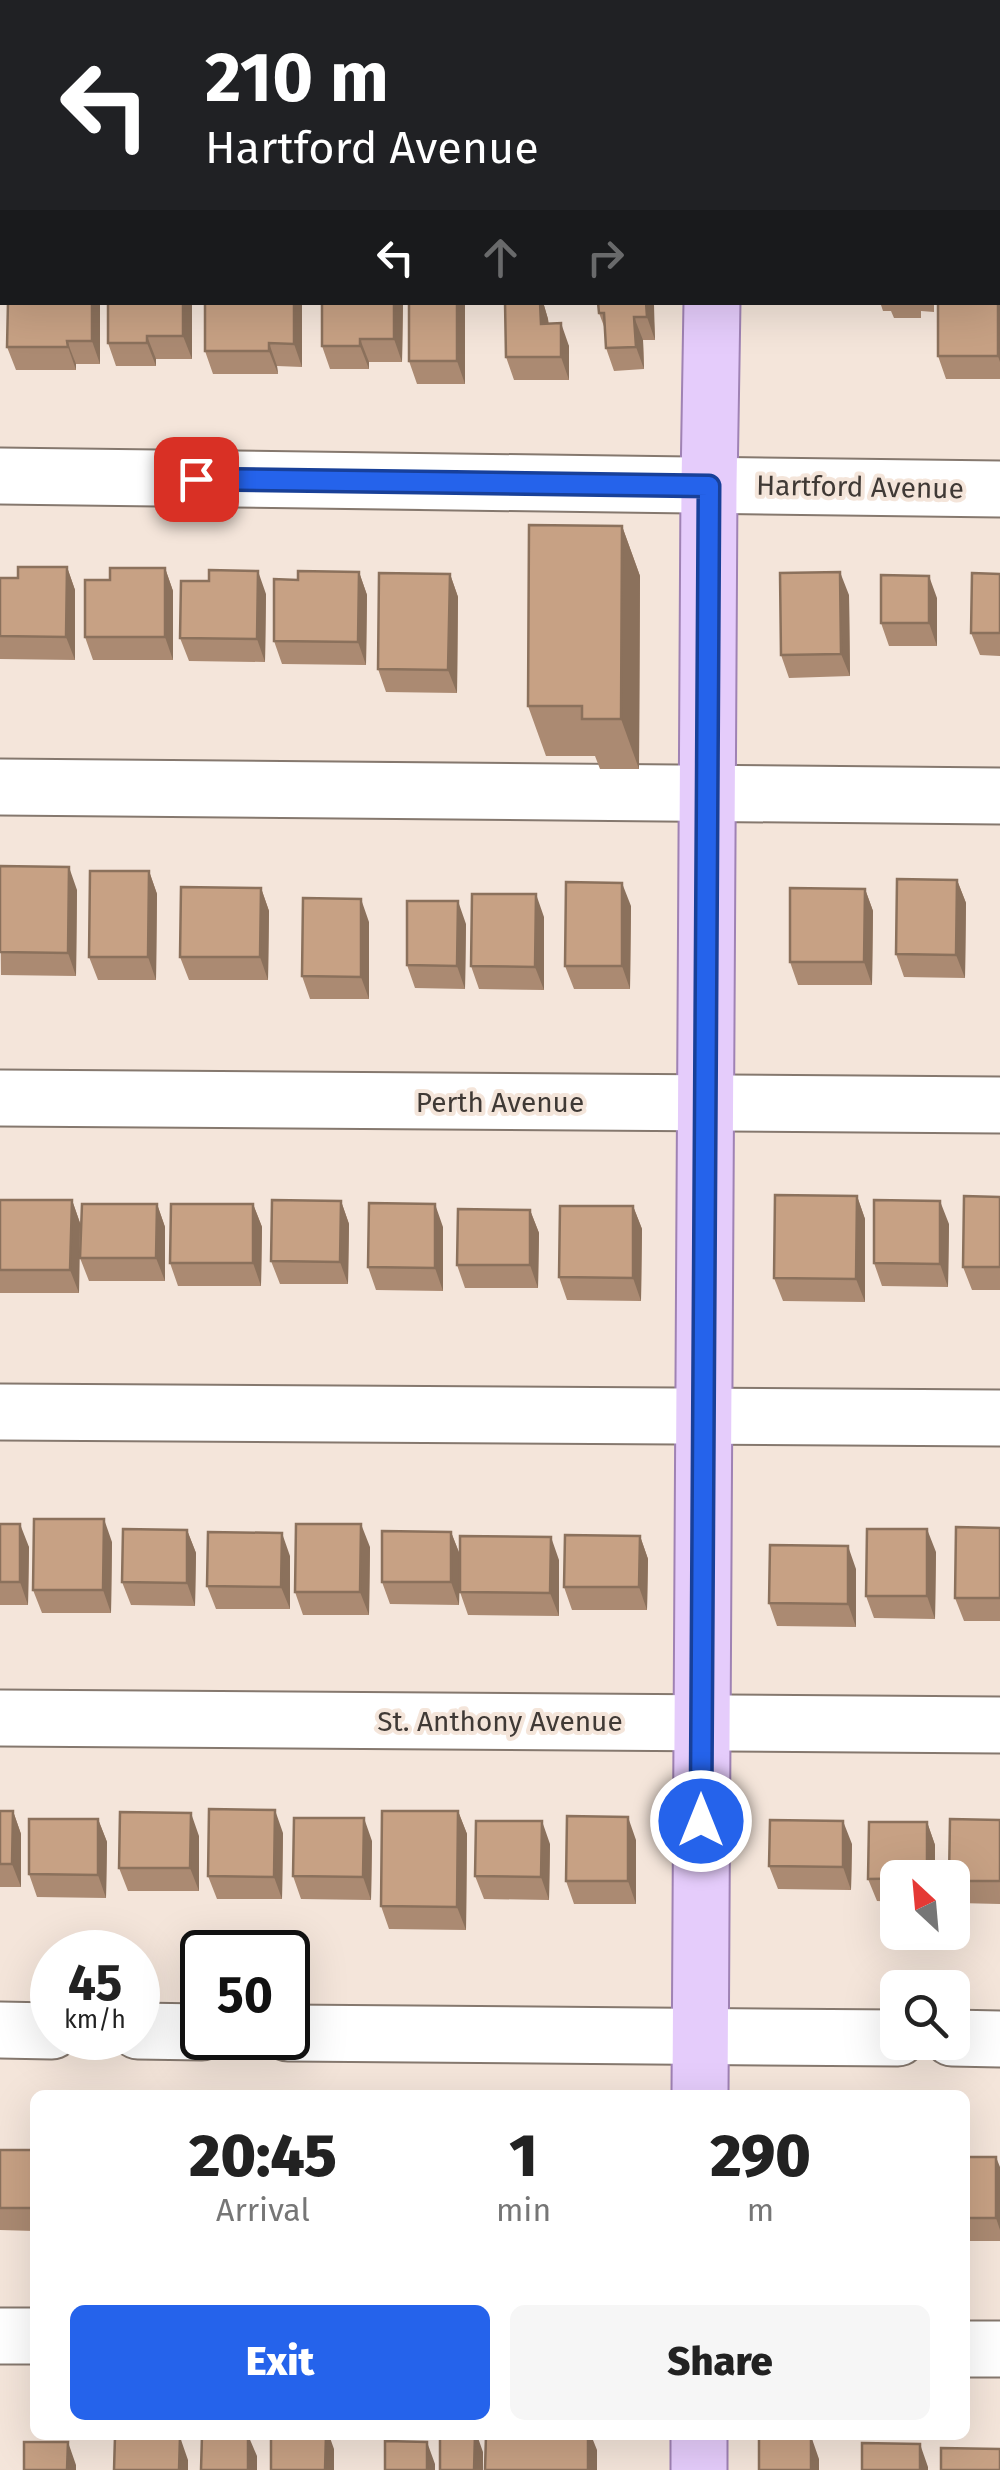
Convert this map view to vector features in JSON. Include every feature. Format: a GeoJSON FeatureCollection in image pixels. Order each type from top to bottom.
{"type":"FeatureCollection","features":[{"type":"Feature","properties":{"kind":"main road"},"geometry":{"type":"LineString","coordinates":[[700,2090],[712,305]]}},
{"type":"Feature","properties":{"kind":"main road"},"geometry":{"type":"LineString","coordinates":[[698,2470],[699,2440]]}},
{"type":"Feature","properties":{"kind":"street","name":"Hartford Avenue"},"geometry":{"type":"LineString","coordinates":[[0,476],[1000,488]]}},
{"type":"Feature","properties":{"kind":"street"},"geometry":{"type":"LineString","coordinates":[[0,788],[1000,796]]}},
{"type":"Feature","properties":{"kind":"street","name":"Perth Avenue"},"geometry":{"type":"LineString","coordinates":[[0,1098],[1000,1106]]}},
{"type":"Feature","properties":{"kind":"street"},"geometry":{"type":"LineString","coordinates":[[0,1412],[1000,1418]]}},
{"type":"Feature","properties":{"kind":"street","name":"St. Anthony Avenue"},"geometry":{"type":"LineString","coordinates":[[0,1718],[1000,1725]]}},
{"type":"Feature","properties":{"kind":"street"},"geometry":{"type":"LineString","coordinates":[[0,2030],[30,2030]]}},
{"type":"Feature","properties":{"kind":"street"},"geometry":{"type":"LineString","coordinates":[[310,2032],[880,2038]]}},
{"type":"Feature","properties":{"kind":"street"},"geometry":{"type":"LineString","coordinates":[[970,2038],[1000,2038]]}},
{"type":"Feature","properties":{"kind":"street"},"geometry":{"type":"LineString","coordinates":[[0,2336],[30,2336]]}},
{"type":"Feature","properties":{"kind":"street"},"geometry":{"type":"LineString","coordinates":[[970,2349],[1000,2350]]}},
{"type":"Feature","properties":{"kind":"building"},"geometry":{"type":"Polygon","coordinates":[[[8,305],[92,305],[92,341],[67,341],[68,347],[7,347],[8,305]]]}},
{"type":"Feature","properties":{"kind":"building"},"geometry":{"type":"Polygon","coordinates":[[[108,305],[183,305],[183,336],[147,336],[147,343],[108,343],[108,305]]]}},
{"type":"Feature","properties":{"kind":"building"},"geometry":{"type":"Polygon","coordinates":[[[205,305],[294,305],[294,344],[269,343],[269,351],[205,351],[205,305]]]}},
{"type":"Feature","properties":{"kind":"building"},"geometry":{"type":"Polygon","coordinates":[[[322,305],[394,305],[394,339],[360,339],[360,346],[322,346],[322,305]]]}},
{"type":"Feature","properties":{"kind":"building"},"geometry":{"type":"Polygon","coordinates":[[[409,305],[457,305],[457,361],[409,361],[409,305]]]}},
{"type":"Feature","properties":{"kind":"building"},"geometry":{"type":"Polygon","coordinates":[[[505,305],[540,305],[541,324],[561,323],[561,357],[506,357],[505,305]]]}},
{"type":"Feature","properties":{"kind":"building"},"geometry":{"type":"Polygon","coordinates":[[[598,305],[646,305],[647,317],[634,317],[636,347],[606,348],[604,313],[599,313],[598,305]]]}},
{"type":"Feature","properties":{"kind":"building"},"geometry":{"type":"Polygon","coordinates":[[[938,305],[998,305],[998,356],[938,356],[938,305]]]}},
{"type":"Feature","properties":{"kind":"building"},"geometry":{"type":"Polygon","coordinates":[[[529,525],[622,526],[621,719],[582,719],[582,706],[528,706],[529,525]]]}},
{"type":"Feature","properties":{"kind":"building"},"geometry":{"type":"Polygon","coordinates":[[[18,567],[67,567],[66,637],[0,636],[0,578],[18,578],[18,567]]]}},
{"type":"Feature","properties":{"kind":"building"},"geometry":{"type":"Polygon","coordinates":[[[110,568],[165,568],[165,637],[85,637],[85,580],[110,580],[110,568]]]}},
{"type":"Feature","properties":{"kind":"building"},"geometry":{"type":"Polygon","coordinates":[[[209,570],[258,571],[257,639],[180,638],[181,581],[209,581],[209,570]]]}},
{"type":"Feature","properties":{"kind":"building"},"geometry":{"type":"Polygon","coordinates":[[[298,571],[359,572],[358,642],[274,641],[274,579],[298,580],[298,571]]]}},
{"type":"Feature","properties":{"kind":"building"},"geometry":{"type":"Polygon","coordinates":[[[840,572],[841,654],[781,655],[780,573],[840,572]]]}},
{"type":"Feature","properties":{"kind":"building"},"geometry":{"type":"Polygon","coordinates":[[[379,573],[450,574],[448,670],[378,669],[379,573]]]}},
{"type":"Feature","properties":{"kind":"building"},"geometry":{"type":"Polygon","coordinates":[[[972,573],[1000,574],[1000,633],[971,633],[972,573]]]}},
{"type":"Feature","properties":{"kind":"building"},"geometry":{"type":"Polygon","coordinates":[[[881,575],[929,576],[929,623],[881,623],[881,575]]]}},
{"type":"Feature","properties":{"kind":"building"},"geometry":{"type":"Polygon","coordinates":[[[0,866],[69,867],[68,953],[0,952],[0,866]]]}},
{"type":"Feature","properties":{"kind":"building"},"geometry":{"type":"Polygon","coordinates":[[[90,871],[149,871],[148,957],[89,957],[90,871]]]}},
{"type":"Feature","properties":{"kind":"building"},"geometry":{"type":"Polygon","coordinates":[[[897,879],[957,880],[956,955],[896,954],[897,879]]]}},
{"type":"Feature","properties":{"kind":"building"},"geometry":{"type":"Polygon","coordinates":[[[566,882],[622,883],[622,966],[565,966],[566,882]]]}},
{"type":"Feature","properties":{"kind":"building"},"geometry":{"type":"Polygon","coordinates":[[[181,887],[261,888],[260,957],[180,957],[181,887]]]}},
{"type":"Feature","properties":{"kind":"building"},"geometry":{"type":"Polygon","coordinates":[[[790,888],[865,889],[864,962],[790,962],[790,888]]]}},
{"type":"Feature","properties":{"kind":"building"},"geometry":{"type":"Polygon","coordinates":[[[472,894],[536,894],[535,967],[471,966],[472,894]]]}},
{"type":"Feature","properties":{"kind":"building"},"geometry":{"type":"Polygon","coordinates":[[[303,898],[361,899],[361,977],[302,976],[303,898]]]}},
{"type":"Feature","properties":{"kind":"building"},"geometry":{"type":"Polygon","coordinates":[[[407,901],[458,901],[457,966],[407,965],[407,901]]]}},
{"type":"Feature","properties":{"kind":"building"},"geometry":{"type":"Polygon","coordinates":[[[775,1195],[857,1196],[856,1279],[774,1278],[775,1195]]]}},
{"type":"Feature","properties":{"kind":"building"},"geometry":{"type":"Polygon","coordinates":[[[964,1196],[1000,1197],[1000,1267],[963,1267],[964,1196]]]}},
{"type":"Feature","properties":{"kind":"building"},"geometry":{"type":"Polygon","coordinates":[[[0,1200],[72,1200],[70,1270],[0,1270],[0,1200]]]}},
{"type":"Feature","properties":{"kind":"building"},"geometry":{"type":"Polygon","coordinates":[[[272,1200],[341,1201],[340,1262],[271,1261],[272,1200]]]}},
{"type":"Feature","properties":{"kind":"building"},"geometry":{"type":"Polygon","coordinates":[[[874,1200],[940,1201],[940,1264],[874,1263],[874,1200]]]}},
{"type":"Feature","properties":{"kind":"building"},"geometry":{"type":"Polygon","coordinates":[[[369,1203],[435,1204],[435,1268],[368,1267],[369,1203]]]}},
{"type":"Feature","properties":{"kind":"building"},"geometry":{"type":"Polygon","coordinates":[[[82,1204],[157,1204],[156,1258],[80,1258],[82,1204]]]}},
{"type":"Feature","properties":{"kind":"building"},"geometry":{"type":"Polygon","coordinates":[[[171,1204],[253,1204],[253,1263],[170,1263],[171,1204]]]}},
{"type":"Feature","properties":{"kind":"building"},"geometry":{"type":"Polygon","coordinates":[[[560,1206],[633,1206],[633,1278],[559,1277],[560,1206]]]}},
{"type":"Feature","properties":{"kind":"building"},"geometry":{"type":"Polygon","coordinates":[[[458,1209],[530,1210],[530,1265],[457,1265],[458,1209]]]}},
{"type":"Feature","properties":{"kind":"building"},"geometry":{"type":"Polygon","coordinates":[[[34,1519],[104,1519],[103,1590],[33,1590],[34,1519]]]}},
{"type":"Feature","properties":{"kind":"building"},"geometry":{"type":"Polygon","coordinates":[[[0,1524],[20,1524],[20,1582],[0,1582],[0,1524]]]}},
{"type":"Feature","properties":{"kind":"building"},"geometry":{"type":"Polygon","coordinates":[[[296,1524],[361,1524],[360,1592],[295,1592],[296,1524]]]}},
{"type":"Feature","properties":{"kind":"building"},"geometry":{"type":"Polygon","coordinates":[[[956,1527],[1000,1528],[1000,1598],[955,1598],[956,1527]]]}},
{"type":"Feature","properties":{"kind":"building"},"geometry":{"type":"Polygon","coordinates":[[[123,1529],[187,1530],[187,1583],[122,1582],[123,1529]]]}},
{"type":"Feature","properties":{"kind":"building"},"geometry":{"type":"Polygon","coordinates":[[[867,1529],[927,1529],[927,1596],[866,1596],[867,1529]]]}},
{"type":"Feature","properties":{"kind":"building"},"geometry":{"type":"Polygon","coordinates":[[[382,1531],[451,1532],[451,1582],[382,1582],[382,1531]]]}},
{"type":"Feature","properties":{"kind":"building"},"geometry":{"type":"Polygon","coordinates":[[[208,1532],[282,1533],[281,1587],[207,1586],[208,1532]]]}},
{"type":"Feature","properties":{"kind":"building"},"geometry":{"type":"Polygon","coordinates":[[[565,1535],[640,1536],[639,1587],[564,1587],[565,1535]]]}},
{"type":"Feature","properties":{"kind":"building"},"geometry":{"type":"Polygon","coordinates":[[[460,1536],[551,1537],[550,1593],[460,1592],[460,1536]]]}},
{"type":"Feature","properties":{"kind":"building"},"geometry":{"type":"Polygon","coordinates":[[[770,1545],[848,1546],[848,1604],[769,1603],[770,1545]]]}},
{"type":"Feature","properties":{"kind":"building"},"geometry":{"type":"Polygon","coordinates":[[[209,1809],[275,1810],[274,1877],[208,1876],[209,1809]]]}},
{"type":"Feature","properties":{"kind":"building"},"geometry":{"type":"Polygon","coordinates":[[[0,1811],[13,1811],[12,1864],[0,1864],[0,1811]]]}},
{"type":"Feature","properties":{"kind":"building"},"geometry":{"type":"Polygon","coordinates":[[[382,1811],[458,1811],[457,1907],[381,1906],[382,1811]]]}},
{"type":"Feature","properties":{"kind":"building"},"geometry":{"type":"Polygon","coordinates":[[[120,1812],[191,1813],[190,1868],[119,1868],[120,1812]]]}},
{"type":"Feature","properties":{"kind":"building"},"geometry":{"type":"Polygon","coordinates":[[[567,1816],[628,1817],[628,1881],[566,1881],[567,1816]]]}},
{"type":"Feature","properties":{"kind":"building"},"geometry":{"type":"Polygon","coordinates":[[[294,1818],[364,1818],[363,1877],[293,1876],[294,1818]]]}},
{"type":"Feature","properties":{"kind":"building"},"geometry":{"type":"Polygon","coordinates":[[[29,1819],[98,1819],[98,1875],[29,1874],[29,1819]]]}},
{"type":"Feature","properties":{"kind":"building"},"geometry":{"type":"Polygon","coordinates":[[[950,1819],[1000,1820],[1000,1881],[970,1881],[970,1860],[949,1860],[950,1819]]]}},
{"type":"Feature","properties":{"kind":"building"},"geometry":{"type":"Polygon","coordinates":[[[770,1820],[843,1821],[843,1867],[769,1866],[770,1820]]]}},
{"type":"Feature","properties":{"kind":"building"},"geometry":{"type":"Polygon","coordinates":[[[476,1821],[542,1821],[541,1877],[475,1876],[476,1821]]]}},
{"type":"Feature","properties":{"kind":"building"},"geometry":{"type":"Polygon","coordinates":[[[869,1822],[927,1822],[927,1860],[880,1860],[880,1879],[868,1879],[869,1822]]]}},
{"type":"Feature","properties":{"kind":"building"},"geometry":{"type":"Polygon","coordinates":[[[0,2150],[30,2150],[30,2208],[0,2208],[0,2150]]]}},
{"type":"Feature","properties":{"kind":"building"},"geometry":{"type":"Polygon","coordinates":[[[970,2157],[996,2157],[996,2218],[970,2218],[970,2157]]]}},
{"type":"Feature","properties":{"kind":"building"},"geometry":{"type":"Polygon","coordinates":[[[115,2440],[180,2440],[179,2470],[114,2470],[115,2440]]]}},
{"type":"Feature","properties":{"kind":"building"},"geometry":{"type":"Polygon","coordinates":[[[202,2440],[248,2440],[248,2470],[201,2470],[202,2440]]]}},
{"type":"Feature","properties":{"kind":"building"},"geometry":{"type":"Polygon","coordinates":[[[271,2440],[326,2440],[325,2470],[271,2470],[271,2440]]]}},
{"type":"Feature","properties":{"kind":"building"},"geometry":{"type":"Polygon","coordinates":[[[440,2440],[475,2440],[474,2470],[440,2470],[440,2440]]]}},
{"type":"Feature","properties":{"kind":"building"},"geometry":{"type":"Polygon","coordinates":[[[486,2440],[588,2440],[588,2470],[485,2470],[486,2440]]]}},
{"type":"Feature","properties":{"kind":"building"},"geometry":{"type":"Polygon","coordinates":[[[759,2440],[811,2440],[811,2470],[759,2470],[759,2440]]]}},
{"type":"Feature","properties":{"kind":"building"},"geometry":{"type":"Polygon","coordinates":[[[385,2441],[427,2442],[427,2470],[385,2470],[385,2441]]]}},
{"type":"Feature","properties":{"kind":"building"},"geometry":{"type":"Polygon","coordinates":[[[24,2442],[68,2442],[67,2470],[24,2470],[24,2442]]]}},
{"type":"Feature","properties":{"kind":"building"},"geometry":{"type":"Polygon","coordinates":[[[862,2443],[920,2444],[920,2470],[862,2470],[862,2443]]]}},
{"type":"Feature","properties":{"kind":"building"},"geometry":{"type":"Polygon","coordinates":[[[941,2448],[1000,2449],[1000,2470],[941,2470],[941,2448]]]}},
{"type":"Feature","properties":{"kind":"route"},"geometry":{"type":"LineString","coordinates":[[196,479],[709,486],[701,1821]]}}]}
